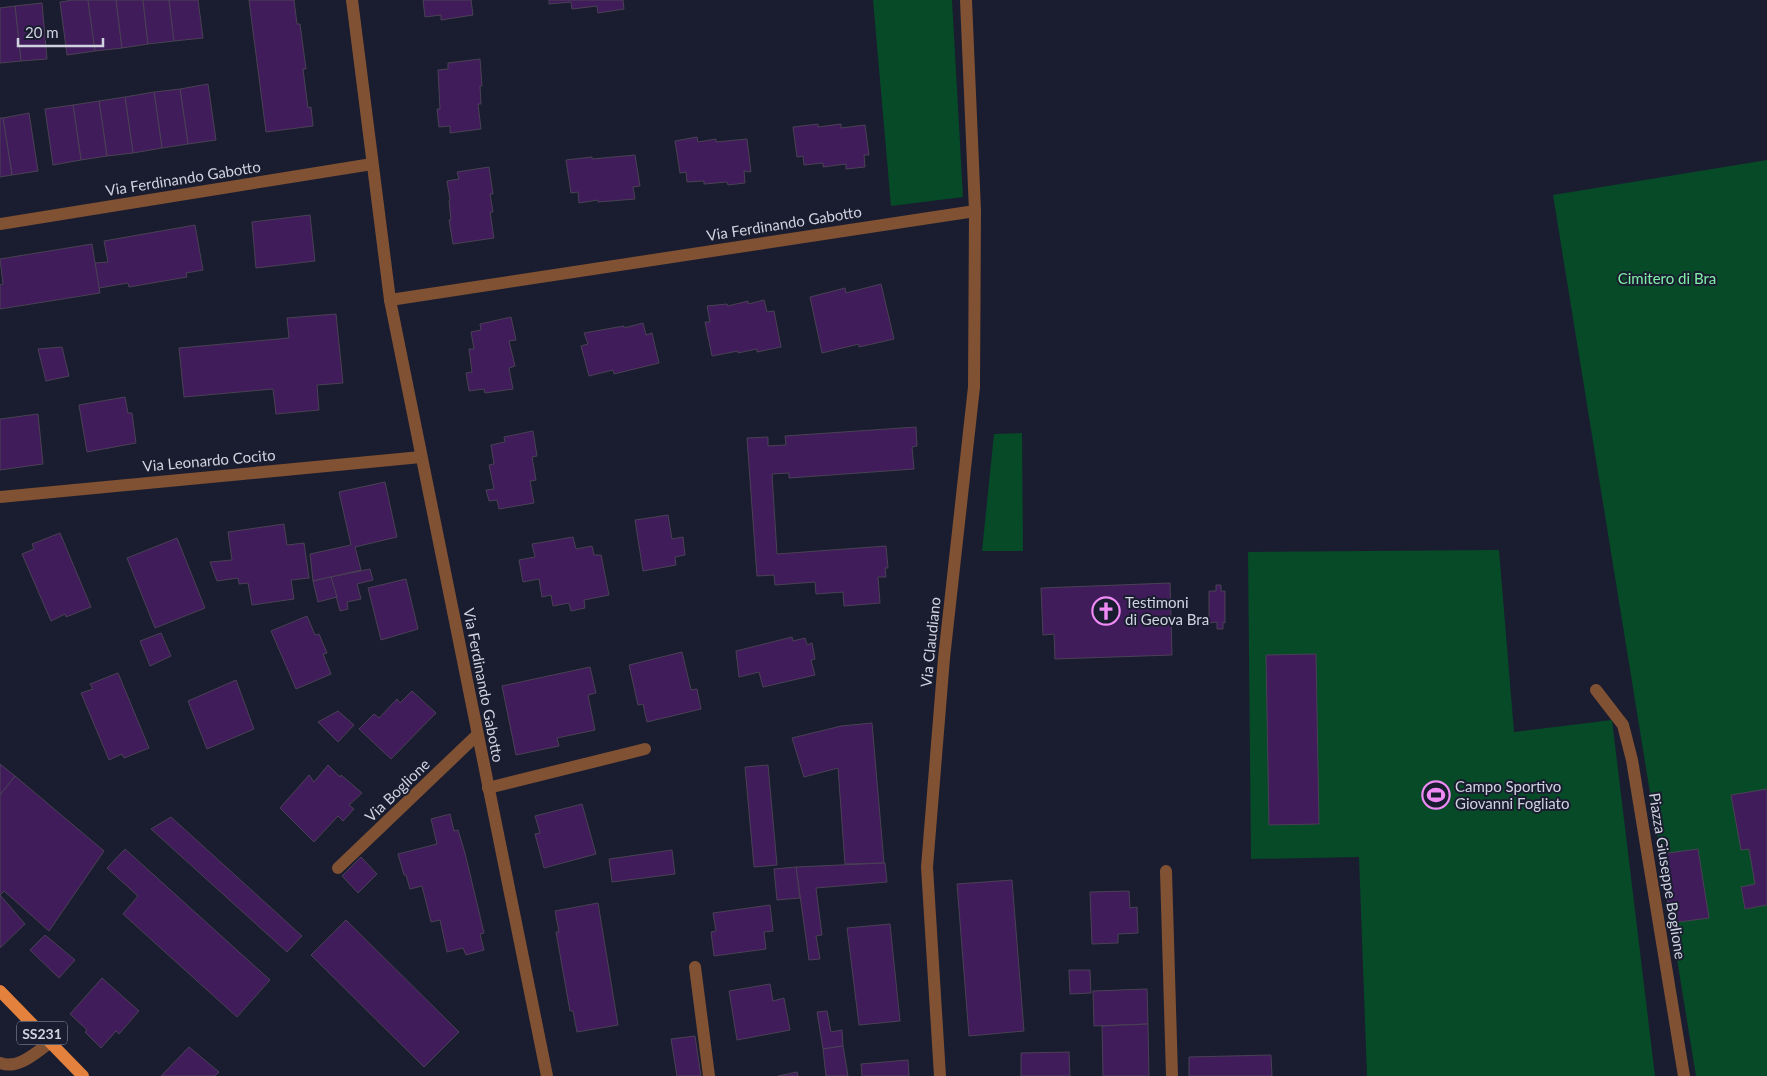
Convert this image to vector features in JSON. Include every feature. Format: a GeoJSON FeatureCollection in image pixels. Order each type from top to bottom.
{"type":"FeatureCollection","features":[{"type":"Feature","properties":{"kind":"main road","name":"SS231"},"geometry":{"type":"LineString","coordinates":[[0,991],[83,1076]]}},
{"type":"Feature","properties":{"kind":"street","name":"Via Ferdinando Gabotto"},"geometry":{"type":"LineString","coordinates":[[352,0],[390,300],[547,1076]]}},
{"type":"Feature","properties":{"kind":"street"},"geometry":{"type":"LineString","coordinates":[[966,0],[975,211]]}},
{"type":"Feature","properties":{"kind":"street","name":"Via Ferdinando Gabotto"},"geometry":{"type":"LineString","coordinates":[[0,224],[372,164]]}},
{"type":"Feature","properties":{"kind":"street","name":"Via Ferdinando Gabotto"},"geometry":{"type":"LineString","coordinates":[[390,300],[975,211]]}},
{"type":"Feature","properties":{"kind":"street","name":"Via Claudiano"},"geometry":{"type":"LineString","coordinates":[[940,1076],[927,868],[944,658],[974,387],[975,211]]}},
{"type":"Feature","properties":{"kind":"street","name":"Via Leonardo Cocito"},"geometry":{"type":"LineString","coordinates":[[0,496],[421,457]]}},
{"type":"Feature","properties":{"kind":"street","name":"Piazza Giuseppe Boglione"},"geometry":{"type":"LineString","coordinates":[[1596,690],[1623,725],[1632,760],[1684,1076]]}},
{"type":"Feature","properties":{"kind":"street","name":"Via Boglione"},"geometry":{"type":"LineString","coordinates":[[338,868],[477,735]]}},
{"type":"Feature","properties":{"kind":"street"},"geometry":{"type":"LineString","coordinates":[[488,788],[644,749]]}},
{"type":"Feature","properties":{"kind":"street"},"geometry":{"type":"LineString","coordinates":[[1166,871],[1172,1076]]}},
{"type":"Feature","properties":{"kind":"street"},"geometry":{"type":"LineString","coordinates":[[695,967],[708,1076]]}},
{"type":"Feature","properties":{"kind":"street"},"geometry":{"type":"LineString","coordinates":[[0,1063],[18,1064],[51,1042]]}},
{"type":"Feature","properties":{"kind":"green space"},"geometry":{"type":"Polygon","coordinates":[[[873,0],[952,0],[963,197],[891,206],[873,0]]]}},
{"type":"Feature","properties":{"kind":"green space","name":"Cimitero di Bra"},"geometry":{"type":"Polygon","coordinates":[[[1767,160],[1767,1076],[1696,1076],[1553,195],[1767,160]]]}},
{"type":"Feature","properties":{"kind":"green space"},"geometry":{"type":"Polygon","coordinates":[[[1022,433],[1023,551],[982,551],[994,434],[1022,433]]]}},
{"type":"Feature","properties":{"kind":"green space","name":"Campo Sportivo Giovanni Fogliato"},"geometry":{"type":"Polygon","coordinates":[[[1499,550],[1514,732],[1612,720],[1655,1076],[1367,1076],[1359,857],[1251,859],[1248,552],[1499,550]]]}},
{"type":"Feature","properties":{"kind":"building"},"geometry":{"type":"Polygon","coordinates":[[[88,0],[95,51],[67,55],[60,2],[88,0]]]}},
{"type":"Feature","properties":{"kind":"building"},"geometry":{"type":"Polygon","coordinates":[[[88,0],[116,0],[122,48],[95,51],[88,0]]]}},
{"type":"Feature","properties":{"kind":"building"},"geometry":{"type":"Polygon","coordinates":[[[116,0],[143,0],[148,44],[122,48],[116,0]]]}},
{"type":"Feature","properties":{"kind":"building"},"geometry":{"type":"Polygon","coordinates":[[[143,0],[169,0],[174,41],[148,44],[143,0]]]}},
{"type":"Feature","properties":{"kind":"building"},"geometry":{"type":"Polygon","coordinates":[[[169,0],[198,0],[203,38],[174,41],[169,0]]]}},
{"type":"Feature","properties":{"kind":"building"},"geometry":{"type":"Polygon","coordinates":[[[249,0],[294,0],[297,24],[300,24],[306,69],[303,69],[308,108],[311,107],[313,126],[266,132],[249,0]]]}},
{"type":"Feature","properties":{"kind":"building"},"geometry":{"type":"Polygon","coordinates":[[[423,0],[471,0],[473,15],[441,20],[441,15],[425,17],[423,0]]]}},
{"type":"Feature","properties":{"kind":"building"},"geometry":{"type":"Polygon","coordinates":[[[549,0],[623,0],[624,9],[598,13],[597,6],[572,9],[571,2],[549,4],[549,0]]]}},
{"type":"Feature","properties":{"kind":"building"},"geometry":{"type":"Polygon","coordinates":[[[42,3],[47,59],[21,61],[15,6],[42,3]]]}},
{"type":"Feature","properties":{"kind":"building"},"geometry":{"type":"Polygon","coordinates":[[[15,6],[21,61],[0,63],[0,8],[15,6]]]}},
{"type":"Feature","properties":{"kind":"building"},"geometry":{"type":"Polygon","coordinates":[[[480,59],[482,86],[480,86],[481,104],[478,104],[481,129],[450,133],[450,126],[439,127],[437,109],[440,109],[438,70],[448,69],[448,63],[480,59]]]}},
{"type":"Feature","properties":{"kind":"building"},"geometry":{"type":"Polygon","coordinates":[[[208,84],[216,140],[188,144],[180,89],[208,84]]]}},
{"type":"Feature","properties":{"kind":"building"},"geometry":{"type":"Polygon","coordinates":[[[180,89],[188,144],[162,148],[154,92],[180,89]]]}},
{"type":"Feature","properties":{"kind":"building"},"geometry":{"type":"Polygon","coordinates":[[[154,92],[162,148],[133,153],[125,97],[154,92]]]}},
{"type":"Feature","properties":{"kind":"building"},"geometry":{"type":"Polygon","coordinates":[[[125,97],[133,153],[107,156],[99,101],[125,97]]]}},
{"type":"Feature","properties":{"kind":"building"},"geometry":{"type":"Polygon","coordinates":[[[99,101],[107,156],[81,160],[73,105],[99,101]]]}},
{"type":"Feature","properties":{"kind":"building"},"geometry":{"type":"Polygon","coordinates":[[[73,105],[81,160],[53,165],[45,109],[73,105]]]}},
{"type":"Feature","properties":{"kind":"building"},"geometry":{"type":"Polygon","coordinates":[[[29,113],[38,171],[12,175],[3,118],[29,113]]]}},
{"type":"Feature","properties":{"kind":"building"},"geometry":{"type":"Polygon","coordinates":[[[0,118],[3,118],[12,175],[0,177],[0,118]]]}},
{"type":"Feature","properties":{"kind":"building"},"geometry":{"type":"Polygon","coordinates":[[[818,124],[818,127],[841,124],[841,128],[865,125],[869,155],[864,155],[865,167],[846,169],[846,164],[823,167],[823,163],[804,165],[803,156],[797,157],[793,127],[818,124]]]}},
{"type":"Feature","properties":{"kind":"building"},"geometry":{"type":"Polygon","coordinates":[[[697,137],[698,142],[716,139],[716,142],[747,139],[751,172],[744,171],[745,183],[728,185],[727,182],[704,184],[704,181],[687,182],[686,172],[680,173],[675,141],[697,137]]]}},
{"type":"Feature","properties":{"kind":"building"},"geometry":{"type":"Polygon","coordinates":[[[635,155],[640,186],[633,187],[635,199],[598,202],[598,200],[579,203],[578,192],[571,193],[566,160],[635,155]]]}},
{"type":"Feature","properties":{"kind":"building"},"geometry":{"type":"Polygon","coordinates":[[[489,167],[493,194],[490,194],[493,212],[490,212],[494,238],[453,244],[449,220],[451,220],[450,200],[447,181],[459,179],[457,172],[489,167]]]}},
{"type":"Feature","properties":{"kind":"building"},"geometry":{"type":"Polygon","coordinates":[[[310,215],[315,261],[256,268],[252,222],[310,215]]]}},
{"type":"Feature","properties":{"kind":"building"},"geometry":{"type":"Polygon","coordinates":[[[195,225],[203,270],[186,273],[187,277],[129,287],[128,283],[99,288],[95,263],[108,262],[104,241],[195,225]]]}},
{"type":"Feature","properties":{"kind":"building"},"geometry":{"type":"Polygon","coordinates":[[[92,244],[100,293],[0,309],[0,285],[3,284],[0,259],[92,244]]]}},
{"type":"Feature","properties":{"kind":"building"},"geometry":{"type":"Polygon","coordinates":[[[881,284],[894,339],[859,347],[859,344],[822,353],[810,297],[845,288],[846,293],[881,284]]]}},
{"type":"Feature","properties":{"kind":"building"},"geometry":{"type":"Polygon","coordinates":[[[764,300],[767,312],[774,311],[781,347],[757,352],[757,349],[712,356],[705,322],[710,322],[707,306],[727,304],[728,306],[748,301],[748,304],[764,300]]]}},
{"type":"Feature","properties":{"kind":"building"},"geometry":{"type":"Polygon","coordinates":[[[336,314],[343,383],[317,385],[319,410],[276,414],[273,389],[184,397],[179,348],[289,338],[287,318],[336,314]]]}},
{"type":"Feature","properties":{"kind":"building"},"geometry":{"type":"Polygon","coordinates":[[[511,317],[516,340],[509,341],[515,366],[509,368],[513,389],[485,393],[484,389],[469,391],[466,373],[472,372],[469,349],[474,349],[471,332],[481,330],[480,324],[511,317]]]}},
{"type":"Feature","properties":{"kind":"building"},"geometry":{"type":"Polygon","coordinates":[[[643,323],[646,335],[652,333],[659,363],[614,374],[613,370],[589,376],[581,346],[588,344],[584,333],[624,326],[624,328],[643,323]]]}},
{"type":"Feature","properties":{"kind":"building"},"geometry":{"type":"Polygon","coordinates":[[[62,347],[69,376],[46,381],[38,349],[62,347]]]}},
{"type":"Feature","properties":{"kind":"building"},"geometry":{"type":"Polygon","coordinates":[[[125,397],[128,413],[132,413],[136,443],[87,452],[79,405],[125,397]]]}},
{"type":"Feature","properties":{"kind":"building"},"geometry":{"type":"Polygon","coordinates":[[[38,414],[43,464],[0,470],[0,419],[38,414]]]}},
{"type":"Feature","properties":{"kind":"building"},"geometry":{"type":"Polygon","coordinates":[[[916,427],[917,446],[912,447],[914,469],[789,478],[789,473],[772,474],[777,554],[886,546],[888,568],[885,568],[886,577],[878,577],[880,603],[844,606],[843,592],[816,594],[815,582],[775,585],[774,575],[757,576],[747,438],[768,437],[768,446],[786,445],[785,436],[916,427]]]}},
{"type":"Feature","properties":{"kind":"building"},"geometry":{"type":"Polygon","coordinates":[[[533,431],[537,456],[532,457],[536,480],[530,481],[534,503],[499,509],[497,500],[489,501],[486,490],[494,489],[489,465],[494,464],[491,445],[505,442],[504,437],[533,431]]]}},
{"type":"Feature","properties":{"kind":"building"},"geometry":{"type":"Polygon","coordinates":[[[385,482],[397,537],[355,547],[361,570],[313,581],[310,554],[351,545],[339,492],[385,482]]]}},
{"type":"Feature","properties":{"kind":"building"},"geometry":{"type":"Polygon","coordinates":[[[668,515],[672,539],[683,537],[685,555],[675,557],[676,565],[643,571],[635,520],[668,515]]]}},
{"type":"Feature","properties":{"kind":"building"},"geometry":{"type":"Polygon","coordinates":[[[284,524],[287,545],[304,543],[309,578],[291,580],[294,599],[252,605],[248,583],[239,584],[238,578],[217,581],[210,562],[232,560],[228,532],[284,524]]]}},
{"type":"Feature","properties":{"kind":"building"},"geometry":{"type":"Polygon","coordinates":[[[60,533],[91,607],[66,617],[65,614],[51,621],[22,554],[34,549],[32,544],[60,533]]]}},
{"type":"Feature","properties":{"kind":"building"},"geometry":{"type":"Polygon","coordinates":[[[573,537],[576,549],[592,546],[594,555],[601,555],[609,595],[584,600],[585,608],[571,611],[569,603],[553,606],[551,595],[542,597],[539,579],[523,582],[519,560],[535,557],[532,544],[573,537]]]}},
{"type":"Feature","properties":{"kind":"building"},"geometry":{"type":"Polygon","coordinates":[[[177,538],[205,608],[155,628],[127,558],[177,538]]]}},
{"type":"Feature","properties":{"kind":"building"},"geometry":{"type":"Polygon","coordinates":[[[370,569],[373,580],[357,584],[361,599],[347,602],[348,609],[340,611],[331,577],[370,569]]]}},
{"type":"Feature","properties":{"kind":"building"},"geometry":{"type":"Polygon","coordinates":[[[331,577],[337,597],[318,602],[313,581],[331,577]]]}},
{"type":"Feature","properties":{"kind":"building"},"geometry":{"type":"Polygon","coordinates":[[[406,579],[418,629],[381,640],[368,588],[406,579]]]}},
{"type":"Feature","properties":{"kind":"building","name":"Testimoni di Geova Bra"},"geometry":{"type":"Polygon","coordinates":[[[1170,583],[1172,655],[1055,659],[1054,634],[1043,635],[1041,588],[1170,583]]]}},
{"type":"Feature","properties":{"kind":"building"},"geometry":{"type":"Polygon","coordinates":[[[1216,585],[1221,585],[1221,591],[1225,591],[1225,623],[1223,622],[1223,629],[1217,629],[1217,622],[1209,623],[1209,591],[1216,591],[1216,585]]]}},
{"type":"Feature","properties":{"kind":"building"},"geometry":{"type":"Polygon","coordinates":[[[307,616],[315,635],[319,634],[327,653],[323,654],[331,674],[296,689],[271,631],[307,616]]]}},
{"type":"Feature","properties":{"kind":"building"},"geometry":{"type":"Polygon","coordinates":[[[161,633],[171,656],[150,666],[140,641],[161,633]]]}},
{"type":"Feature","properties":{"kind":"building"},"geometry":{"type":"Polygon","coordinates":[[[792,637],[793,641],[805,638],[807,645],[812,643],[815,659],[811,660],[815,675],[763,687],[759,672],[739,677],[736,651],[792,637]]]}},
{"type":"Feature","properties":{"kind":"building"},"geometry":{"type":"Polygon","coordinates":[[[682,652],[691,690],[697,689],[701,709],[647,722],[643,704],[638,705],[629,665],[682,652]]]}},
{"type":"Feature","properties":{"kind":"building"},"geometry":{"type":"Polygon","coordinates":[[[1316,654],[1319,824],[1269,825],[1266,655],[1316,654]]]}},
{"type":"Feature","properties":{"kind":"building"},"geometry":{"type":"Polygon","coordinates":[[[590,667],[596,693],[588,695],[595,730],[557,738],[559,746],[516,755],[502,686],[590,667]]]}},
{"type":"Feature","properties":{"kind":"building"},"geometry":{"type":"Polygon","coordinates":[[[118,673],[149,748],[124,758],[122,754],[109,760],[81,693],[93,689],[90,684],[118,673]]]}},
{"type":"Feature","properties":{"kind":"building"},"geometry":{"type":"Polygon","coordinates":[[[236,680],[254,729],[207,749],[188,701],[236,680]]]}},
{"type":"Feature","properties":{"kind":"building"},"geometry":{"type":"Polygon","coordinates":[[[412,691],[436,713],[391,759],[359,729],[374,714],[379,718],[397,699],[400,703],[412,691]]]}},
{"type":"Feature","properties":{"kind":"building"},"geometry":{"type":"Polygon","coordinates":[[[338,711],[354,725],[338,742],[318,722],[338,711]]]}},
{"type":"Feature","properties":{"kind":"building"},"geometry":{"type":"Polygon","coordinates":[[[872,723],[884,863],[845,864],[838,768],[804,777],[792,738],[841,726],[872,723]]]}},
{"type":"Feature","properties":{"kind":"building"},"geometry":{"type":"Polygon","coordinates":[[[0,764],[15,776],[0,795],[0,764]]]}},
{"type":"Feature","properties":{"kind":"building"},"geometry":{"type":"Polygon","coordinates":[[[328,765],[340,777],[341,775],[362,793],[349,805],[354,809],[343,821],[338,816],[314,842],[280,808],[309,775],[314,782],[328,765]]]}},
{"type":"Feature","properties":{"kind":"building"},"geometry":{"type":"Polygon","coordinates":[[[768,765],[777,865],[754,867],[745,767],[768,765]]]}},
{"type":"Feature","properties":{"kind":"building"},"geometry":{"type":"Polygon","coordinates":[[[15,776],[104,851],[49,931],[4,891],[0,895],[0,795],[15,776]]]}},
{"type":"Feature","properties":{"kind":"building"},"geometry":{"type":"Polygon","coordinates":[[[1767,789],[1767,905],[1745,909],[1741,887],[1755,884],[1749,849],[1741,850],[1731,795],[1767,789]]]}},
{"type":"Feature","properties":{"kind":"building"},"geometry":{"type":"Polygon","coordinates":[[[582,804],[596,854],[544,868],[535,834],[540,833],[535,816],[582,804]]]}},
{"type":"Feature","properties":{"kind":"building"},"geometry":{"type":"Polygon","coordinates":[[[450,814],[454,831],[458,830],[465,853],[484,933],[480,934],[484,950],[466,955],[463,948],[447,952],[440,920],[431,922],[422,886],[410,889],[398,854],[437,844],[431,819],[450,814]]]}},
{"type":"Feature","properties":{"kind":"building"},"geometry":{"type":"Polygon","coordinates":[[[171,817],[302,936],[287,952],[151,829],[171,817]]]}},
{"type":"Feature","properties":{"kind":"building"},"geometry":{"type":"Polygon","coordinates":[[[125,849],[270,980],[237,1017],[123,914],[138,896],[107,868],[125,849]]]}},
{"type":"Feature","properties":{"kind":"building"},"geometry":{"type":"Polygon","coordinates":[[[1698,849],[1709,918],[1671,923],[1661,854],[1698,849]]]}},
{"type":"Feature","properties":{"kind":"building"},"geometry":{"type":"Polygon","coordinates":[[[672,850],[675,874],[612,882],[609,859],[672,850]]]}},
{"type":"Feature","properties":{"kind":"building"},"geometry":{"type":"Polygon","coordinates":[[[361,857],[377,874],[358,893],[342,876],[361,857]]]}},
{"type":"Feature","properties":{"kind":"building"},"geometry":{"type":"Polygon","coordinates":[[[885,863],[887,882],[816,888],[822,935],[816,936],[820,959],[809,960],[796,867],[885,863]]]}},
{"type":"Feature","properties":{"kind":"building"},"geometry":{"type":"Polygon","coordinates":[[[796,867],[800,898],[777,900],[774,869],[796,867]]]}},
{"type":"Feature","properties":{"kind":"building"},"geometry":{"type":"Polygon","coordinates":[[[1012,880],[1024,1031],[969,1036],[957,884],[1012,880]]]}},
{"type":"Feature","properties":{"kind":"building"},"geometry":{"type":"Polygon","coordinates":[[[1129,891],[1130,908],[1137,907],[1138,933],[1118,934],[1118,943],[1092,944],[1090,892],[1129,891]]]}},
{"type":"Feature","properties":{"kind":"building"},"geometry":{"type":"Polygon","coordinates":[[[0,895],[25,924],[0,948],[0,895]]]}},
{"type":"Feature","properties":{"kind":"building"},"geometry":{"type":"Polygon","coordinates":[[[598,903],[618,1025],[577,1032],[573,1011],[570,1011],[556,932],[559,932],[555,911],[598,903]]]}},
{"type":"Feature","properties":{"kind":"building"},"geometry":{"type":"Polygon","coordinates":[[[770,905],[773,931],[764,932],[766,949],[714,956],[711,932],[716,931],[713,913],[770,905]]]}},
{"type":"Feature","properties":{"kind":"building"},"geometry":{"type":"Polygon","coordinates":[[[346,920],[459,1032],[424,1067],[311,955],[346,920]]]}},
{"type":"Feature","properties":{"kind":"building"},"geometry":{"type":"Polygon","coordinates":[[[890,924],[900,1021],[859,1025],[847,928],[890,924]]]}},
{"type":"Feature","properties":{"kind":"building"},"geometry":{"type":"Polygon","coordinates":[[[45,935],[75,960],[59,978],[30,950],[45,935]]]}},
{"type":"Feature","properties":{"kind":"building"},"geometry":{"type":"Polygon","coordinates":[[[1069,970],[1090,970],[1091,993],[1070,994],[1069,970]]]}},
{"type":"Feature","properties":{"kind":"building"},"geometry":{"type":"Polygon","coordinates":[[[102,978],[139,1011],[119,1034],[116,1031],[101,1048],[85,1032],[87,1030],[70,1014],[102,978]]]}},
{"type":"Feature","properties":{"kind":"building"},"geometry":{"type":"Polygon","coordinates":[[[770,984],[773,1001],[784,998],[790,1030],[737,1040],[729,991],[770,984]]]}},
{"type":"Feature","properties":{"kind":"building"},"geometry":{"type":"Polygon","coordinates":[[[1147,989],[1148,1024],[1094,1026],[1093,991],[1147,989]]]}},
{"type":"Feature","properties":{"kind":"building"},"geometry":{"type":"Polygon","coordinates":[[[827,1011],[831,1032],[842,1030],[843,1046],[823,1049],[817,1012],[827,1011]]]}},
{"type":"Feature","properties":{"kind":"building"},"geometry":{"type":"Polygon","coordinates":[[[1148,1024],[1149,1076],[1103,1076],[1102,1026],[1148,1024]]]}},
{"type":"Feature","properties":{"kind":"building"},"geometry":{"type":"Polygon","coordinates":[[[695,1036],[701,1076],[677,1076],[671,1039],[695,1036]]]}},
{"type":"Feature","properties":{"kind":"building"},"geometry":{"type":"Polygon","coordinates":[[[843,1046],[848,1076],[826,1076],[823,1049],[843,1046]]]}},
{"type":"Feature","properties":{"kind":"building"},"geometry":{"type":"Polygon","coordinates":[[[189,1047],[219,1072],[215,1076],[161,1076],[189,1047]]]}},
{"type":"Feature","properties":{"kind":"building"},"geometry":{"type":"Polygon","coordinates":[[[1069,1052],[1070,1076],[1021,1076],[1021,1053],[1069,1052]]]}},
{"type":"Feature","properties":{"kind":"building"},"geometry":{"type":"Polygon","coordinates":[[[1271,1055],[1272,1076],[1189,1076],[1189,1057],[1271,1055]]]}},
{"type":"Feature","properties":{"kind":"building"},"geometry":{"type":"Polygon","coordinates":[[[908,1060],[909,1076],[862,1076],[861,1064],[908,1060]]]}},
{"type":"Feature","properties":{"kind":"building"},"geometry":{"type":"Polygon","coordinates":[[[797,1072],[798,1076],[778,1076],[797,1072]]]}},
{"type":"Feature","properties":{"kind":"place","name":"Testimoni di Geova Bra"},"geometry":{"type":"Point","coordinates":[1106,611]}},
{"type":"Feature","properties":{"kind":"place","name":"Campo Sportivo Giovanni Fogliato"},"geometry":{"type":"Point","coordinates":[1436,795]}}]}
